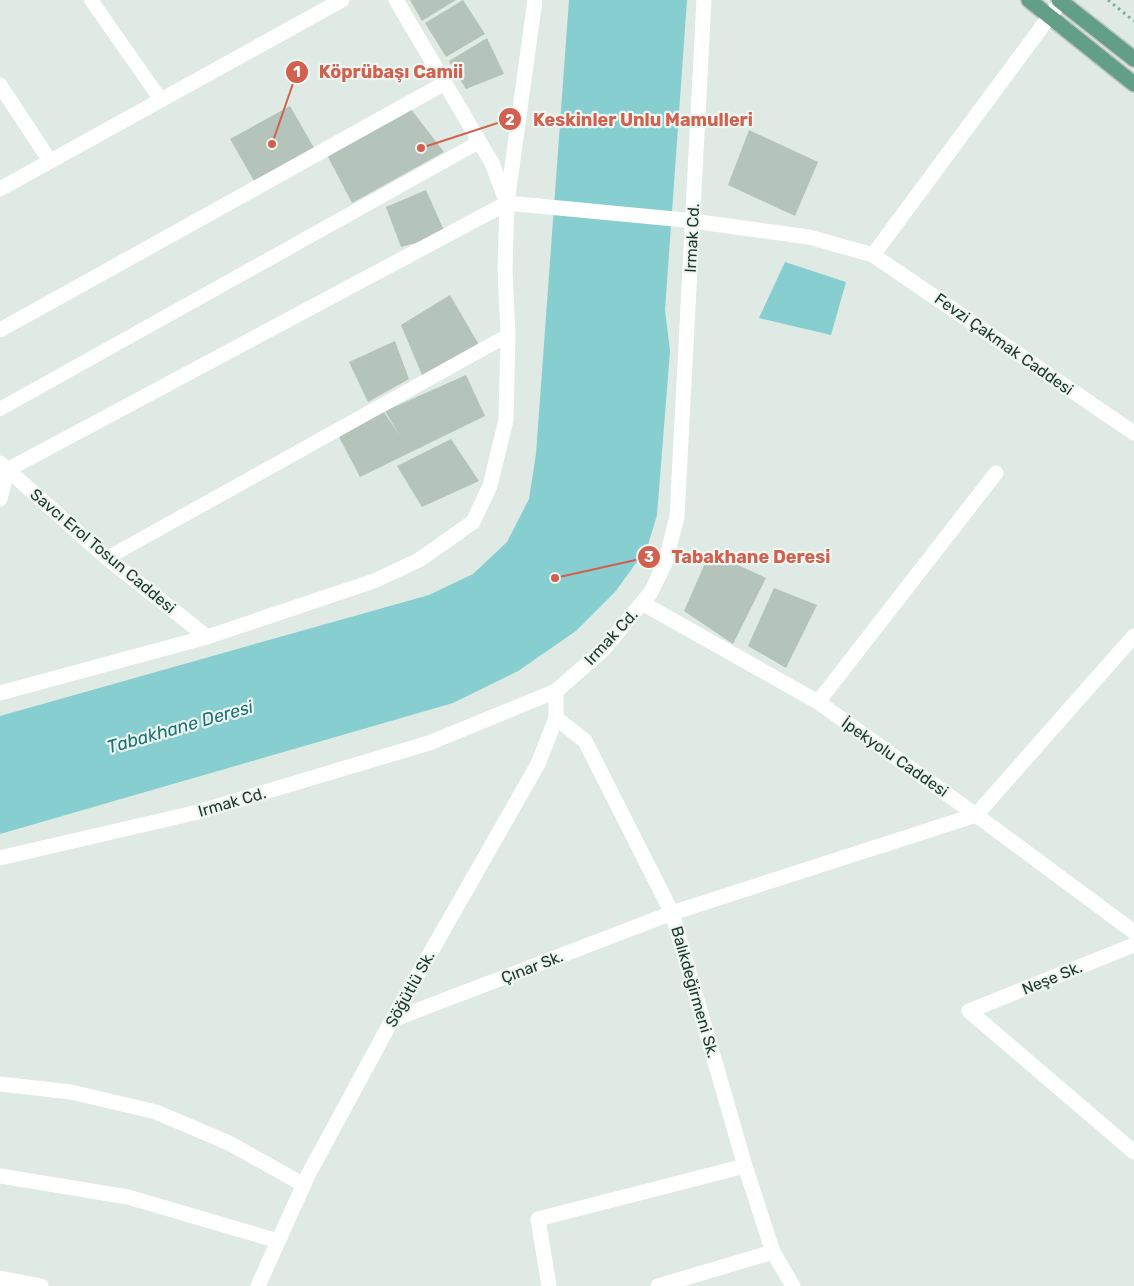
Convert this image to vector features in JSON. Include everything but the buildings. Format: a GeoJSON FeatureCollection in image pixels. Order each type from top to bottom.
{"type":"FeatureCollection","features":[{"type":"Feature","properties":{"kind":"main road"},"geometry":{"type":"LineString","coordinates":[[1029,0],[1134,84]]}},
{"type":"Feature","properties":{"kind":"main road"},"geometry":{"type":"LineString","coordinates":[[1060,0],[1134,59]]}},
{"type":"Feature","properties":{"kind":"street"},"geometry":{"type":"LineString","coordinates":[[0,189],[342,0]]}},
{"type":"Feature","properties":{"kind":"street"},"geometry":{"type":"LineString","coordinates":[[396,0],[492,163],[507,203]]}},
{"type":"Feature","properties":{"kind":"street"},"geometry":{"type":"LineString","coordinates":[[0,693],[207,637],[374,582],[419,560],[473,522],[490,486],[506,420],[508,335],[505,269],[507,203],[535,0]]}},
{"type":"Feature","properties":{"kind":"street","name":"Irmak Cd."},"geometry":{"type":"LineString","coordinates":[[0,858],[198,812],[429,743],[556,692],[603,650],[642,603],[651,592],[665,563],[677,517],[704,0]]}},
{"type":"Feature","properties":{"kind":"street"},"geometry":{"type":"LineString","coordinates":[[873,255],[1060,0]]}},
{"type":"Feature","properties":{"kind":"street"},"geometry":{"type":"LineString","coordinates":[[0,330],[445,83]]}},
{"type":"Feature","properties":{"kind":"street"},"geometry":{"type":"LineString","coordinates":[[0,85],[50,161]]}},
{"type":"Feature","properties":{"kind":"street"},"geometry":{"type":"LineString","coordinates":[[0,499],[4,467],[507,203]]}},
{"type":"Feature","properties":{"kind":"street","name":"Fevzi Çakmak Caddesi"},"geometry":{"type":"LineString","coordinates":[[507,203],[693,221],[809,236],[873,255],[1134,434]]}},
{"type":"Feature","properties":{"kind":"street","name":"Savcı Erol Tosun Caddesi"},"geometry":{"type":"LineString","coordinates":[[4,467],[107,558],[207,637]]}},
{"type":"Feature","properties":{"kind":"street"},"geometry":{"type":"LineString","coordinates":[[818,702],[996,473]]}},
{"type":"Feature","properties":{"kind":"street","name":"İpekyolu Caddesi"},"geometry":{"type":"LineString","coordinates":[[642,603],[818,702],[976,815],[1134,932]]}},
{"type":"Feature","properties":{"kind":"street"},"geometry":{"type":"LineString","coordinates":[[976,815],[1134,636]]}},
{"type":"Feature","properties":{"kind":"street","name":"Söğütlü Sk."},"geometry":{"type":"LineString","coordinates":[[258,1286],[304,1185],[392,1020],[538,764],[556,718],[556,692]]}},
{"type":"Feature","properties":{"kind":"street","name":"Balıkdeğirmeni Sk."},"geometry":{"type":"LineString","coordinates":[[556,718],[585,741],[602,771],[672,913],[745,1166],[773,1252],[793,1286]]}},
{"type":"Feature","properties":{"kind":"street","name":"Çınar Sk."},"geometry":{"type":"LineString","coordinates":[[392,1020],[672,913],[976,815]]}},
{"type":"Feature","properties":{"kind":"street","name":"Neşe Sk."},"geometry":{"type":"LineString","coordinates":[[1134,945],[969,1011],[1134,1152]]}},
{"type":"Feature","properties":{"kind":"street"},"geometry":{"type":"LineString","coordinates":[[0,1084],[71,1092],[156,1112],[229,1142],[304,1185]]}},
{"type":"Feature","properties":{"kind":"street"},"geometry":{"type":"LineString","coordinates":[[549,1286],[538,1219],[745,1166]]}},
{"type":"Feature","properties":{"kind":"street"},"geometry":{"type":"LineString","coordinates":[[0,1176],[128,1197],[278,1241]]}},
{"type":"Feature","properties":{"kind":"street"},"geometry":{"type":"LineString","coordinates":[[658,1286],[773,1252]]}},
{"type":"Feature","properties":{"kind":"street"},"geometry":{"type":"LineString","coordinates":[[0,1278],[41,1286]]}},
{"type":"Feature","properties":{"kind":"lane"},"geometry":{"type":"LineString","coordinates":[[91,0],[161,100]]}},
{"type":"Feature","properties":{"kind":"lane"},"geometry":{"type":"LineString","coordinates":[[0,409],[479,142]]}},
{"type":"Feature","properties":{"kind":"lane"},"geometry":{"type":"LineString","coordinates":[[107,558],[508,335]]}},
{"type":"Feature","properties":{"kind":"path"},"geometry":{"type":"LineString","coordinates":[[1108,0],[1134,21]]}},
{"type":"Feature","properties":{"kind":"water"},"geometry":{"type":"Polygon","coordinates":[[[569,0],[687,0],[665,310],[670,351],[657,515],[647,548],[615,592],[576,631],[518,671],[453,703],[0,834],[0,716],[429,595],[473,574],[507,542],[529,499],[536,454],[569,0]]]}},
{"type":"Feature","properties":{"kind":"water"},"geometry":{"type":"Polygon","coordinates":[[[785,262],[846,282],[831,335],[759,318],[785,262]]]}},
{"type":"Feature","properties":{"kind":"place","name":"Köprübaşı Camii"},"geometry":{"type":"Point","coordinates":[272,144]}},
{"type":"Feature","properties":{"kind":"place","name":"Keskinler Unlu Mamulleri"},"geometry":{"type":"Point","coordinates":[421,148]}},
{"type":"Feature","properties":{"kind":"place","name":"Tabakhane Deresi"},"geometry":{"type":"Point","coordinates":[555,578]}}]}
